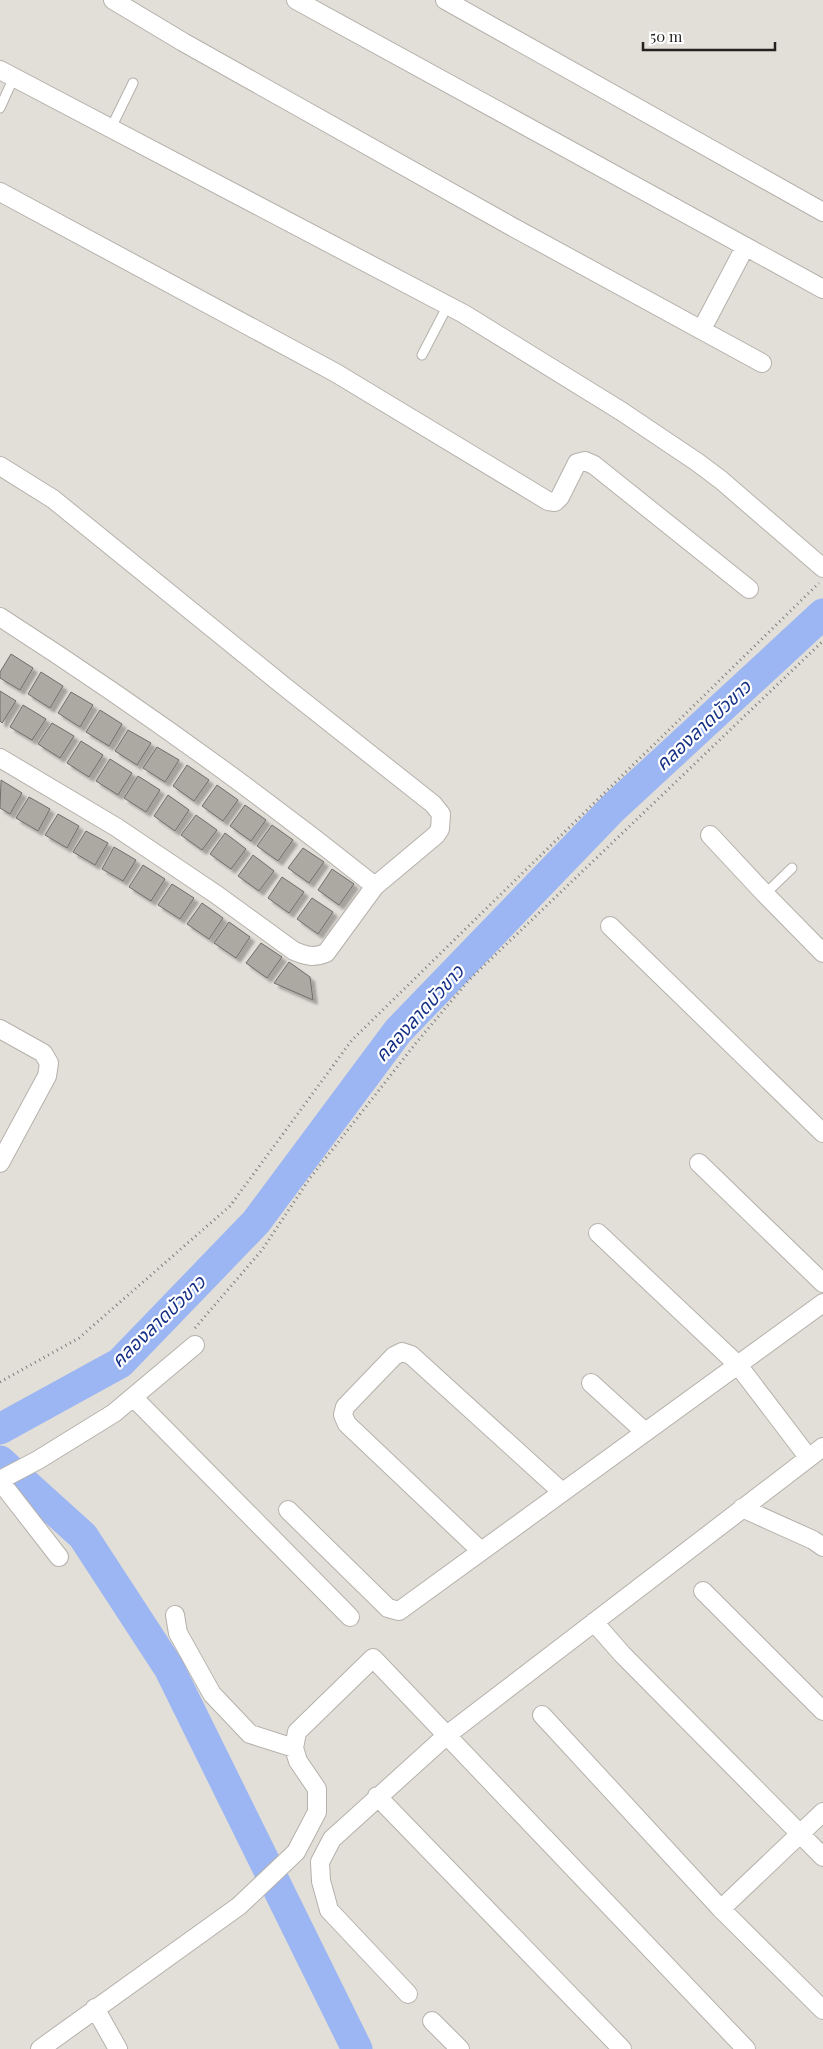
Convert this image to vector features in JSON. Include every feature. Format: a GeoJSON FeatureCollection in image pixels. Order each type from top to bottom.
{"type":"FeatureCollection","features":[{"type":"Feature","properties":{"kind":"street"},"geometry":{"type":"LineString","coordinates":[[113,0],[184,42],[501,220],[762,363]]}},
{"type":"Feature","properties":{"kind":"street"},"geometry":{"type":"LineString","coordinates":[[296,0],[823,289]]}},
{"type":"Feature","properties":{"kind":"street"},"geometry":{"type":"LineString","coordinates":[[445,0],[823,212]]}},
{"type":"Feature","properties":{"kind":"street"},"geometry":{"type":"LineString","coordinates":[[7,74],[448,305],[503,336],[698,462],[823,568]]}},
{"type":"Feature","properties":{"kind":"street"},"geometry":{"type":"LineString","coordinates":[[0,192],[336,373],[548,501],[555,502],[560,497],[577,463],[585,461],[594,465],[749,589]]}},
{"type":"Feature","properties":{"kind":"street"},"geometry":{"type":"LineString","coordinates":[[702,329],[745,247]]}},
{"type":"Feature","properties":{"kind":"street"},"geometry":{"type":"LineString","coordinates":[[0,466],[53,499],[433,804],[441,814],[440,828],[436,835],[375,886],[326,953],[318,956],[306,956],[294,951],[217,895],[116,827],[0,758]]}},
{"type":"Feature","properties":{"kind":"street"},"geometry":{"type":"LineString","coordinates":[[0,617],[194,750],[278,811],[375,886]]}},
{"type":"Feature","properties":{"kind":"street"},"geometry":{"type":"LineString","coordinates":[[710,835],[823,953]]}},
{"type":"Feature","properties":{"kind":"street"},"geometry":{"type":"LineString","coordinates":[[610,926],[823,1133]]}},
{"type":"Feature","properties":{"kind":"street"},"geometry":{"type":"LineString","coordinates":[[0,1029],[43,1053],[49,1063],[48,1076],[0,1163]]}},
{"type":"Feature","properties":{"kind":"street"},"geometry":{"type":"LineString","coordinates":[[699,1163],[823,1283]]}},
{"type":"Feature","properties":{"kind":"street"},"geometry":{"type":"LineString","coordinates":[[598,1233],[738,1365],[808,1457]]}},
{"type":"Feature","properties":{"kind":"street"},"geometry":{"type":"LineString","coordinates":[[288,1510],[388,1608],[399,1610],[823,1303]]}},
{"type":"Feature","properties":{"kind":"street"},"geometry":{"type":"LineString","coordinates":[[59,1557],[0,1480],[38,1460],[114,1413],[193,1338]]}},
{"type":"Feature","properties":{"kind":"street"},"geometry":{"type":"LineString","coordinates":[[481,1551],[346,1424],[343,1415],[345,1407],[394,1356],[402,1352],[411,1355],[562,1492]]}},
{"type":"Feature","properties":{"kind":"street"},"geometry":{"type":"LineString","coordinates":[[591,1383],[645,1432]]}},
{"type":"Feature","properties":{"kind":"street"},"geometry":{"type":"LineString","coordinates":[[133,1397],[350,1617]]}},
{"type":"Feature","properties":{"kind":"street"},"geometry":{"type":"LineString","coordinates":[[408,1994],[329,1910],[321,1881],[320,1862],[332,1839],[377,1796],[447,1735],[823,1447]]}},
{"type":"Feature","properties":{"kind":"street"},"geometry":{"type":"LineString","coordinates":[[742,1508],[813,1540],[823,1547]]}},
{"type":"Feature","properties":{"kind":"street"},"geometry":{"type":"LineString","coordinates":[[703,1591],[823,1711]]}},
{"type":"Feature","properties":{"kind":"street"},"geometry":{"type":"LineString","coordinates":[[175,1615],[178,1633],[212,1694],[250,1734],[294,1748]]}},
{"type":"Feature","properties":{"kind":"street"},"geometry":{"type":"LineString","coordinates":[[594,1622],[622,1654],[823,1857]]}},
{"type":"Feature","properties":{"kind":"street"},"geometry":{"type":"LineString","coordinates":[[40,2049],[239,1906],[296,1852],[317,1812],[317,1790],[298,1761],[294,1748],[297,1732],[373,1658],[746,2049]]}},
{"type":"Feature","properties":{"kind":"street"},"geometry":{"type":"LineString","coordinates":[[542,1715],[721,1908],[823,2010]]}},
{"type":"Feature","properties":{"kind":"street"},"geometry":{"type":"LineString","coordinates":[[377,1796],[622,2049]]}},
{"type":"Feature","properties":{"kind":"street"},"geometry":{"type":"LineString","coordinates":[[721,1908],[823,1812]]}},
{"type":"Feature","properties":{"kind":"street"},"geometry":{"type":"LineString","coordinates":[[95,2008],[118,2049]]}},
{"type":"Feature","properties":{"kind":"street"},"geometry":{"type":"LineString","coordinates":[[432,2021],[460,2049]]}},
{"type":"Feature","properties":{"kind":"lane"},"geometry":{"type":"LineString","coordinates":[[0,108],[7,74]]}},
{"type":"Feature","properties":{"kind":"lane"},"geometry":{"type":"LineString","coordinates":[[111,128],[133,83]]}},
{"type":"Feature","properties":{"kind":"lane"},"geometry":{"type":"LineString","coordinates":[[422,356],[448,305]]}},
{"type":"Feature","properties":{"kind":"lane"},"geometry":{"type":"LineString","coordinates":[[765,894],[792,868]]}},
{"type":"Feature","properties":{"kind":"path"},"geometry":{"type":"LineString","coordinates":[[0,1382],[79,1338],[230,1206],[352,1040],[823,579]]}},
{"type":"Feature","properties":{"kind":"path"},"geometry":{"type":"LineString","coordinates":[[193,1338],[262,1250],[310,1178],[410,1050],[469,980],[823,641]]}},
{"type":"Feature","properties":{"kind":"building"},"geometry":{"type":"Polygon","coordinates":[[[11,654],[33,668],[20,690],[0,678],[0,672],[11,654]]]}},
{"type":"Feature","properties":{"kind":"building"},"geometry":{"type":"Polygon","coordinates":[[[41,672],[63,686],[50,708],[28,694],[41,672]]]}},
{"type":"Feature","properties":{"kind":"building"},"geometry":{"type":"Polygon","coordinates":[[[0,691],[16,701],[2,723],[0,721],[0,691]]]}},
{"type":"Feature","properties":{"kind":"building"},"geometry":{"type":"Polygon","coordinates":[[[71,692],[93,705],[80,727],[58,713],[71,692]]]}},
{"type":"Feature","properties":{"kind":"building"},"geometry":{"type":"Polygon","coordinates":[[[23,705],[46,719],[32,740],[10,727],[23,705]]]}},
{"type":"Feature","properties":{"kind":"building"},"geometry":{"type":"Polygon","coordinates":[[[100,710],[122,724],[109,746],[86,732],[100,710]]]}},
{"type":"Feature","properties":{"kind":"building"},"geometry":{"type":"Polygon","coordinates":[[[52,723],[74,736],[60,758],[38,744],[52,723]]]}},
{"type":"Feature","properties":{"kind":"building"},"geometry":{"type":"Polygon","coordinates":[[[128,730],[151,743],[137,765],[115,751],[128,730]]]}},
{"type":"Feature","properties":{"kind":"building"},"geometry":{"type":"Polygon","coordinates":[[[81,741],[103,755],[89,777],[67,763],[81,741]]]}},
{"type":"Feature","properties":{"kind":"building"},"geometry":{"type":"Polygon","coordinates":[[[157,747],[179,760],[165,782],[143,768],[157,747]]]}},
{"type":"Feature","properties":{"kind":"building"},"geometry":{"type":"Polygon","coordinates":[[[110,759],[132,773],[118,795],[96,781],[110,759]]]}},
{"type":"Feature","properties":{"kind":"building"},"geometry":{"type":"Polygon","coordinates":[[[187,765],[209,780],[194,801],[173,786],[187,765]]]}},
{"type":"Feature","properties":{"kind":"building"},"geometry":{"type":"Polygon","coordinates":[[[138,776],[160,790],[146,812],[124,798],[138,776]]]}},
{"type":"Feature","properties":{"kind":"building"},"geometry":{"type":"Polygon","coordinates":[[[1,780],[22,793],[10,814],[0,808],[1,780]]]}},
{"type":"Feature","properties":{"kind":"building"},"geometry":{"type":"Polygon","coordinates":[[[217,785],[238,800],[223,821],[202,806],[217,785]]]}},
{"type":"Feature","properties":{"kind":"building"},"geometry":{"type":"Polygon","coordinates":[[[168,795],[189,810],[175,831],[154,816],[168,795]]]}},
{"type":"Feature","properties":{"kind":"building"},"geometry":{"type":"Polygon","coordinates":[[[29,797],[50,809],[38,831],[16,818],[29,797]]]}},
{"type":"Feature","properties":{"kind":"building"},"geometry":{"type":"Polygon","coordinates":[[[245,805],[266,820],[251,841],[230,826],[245,805]]]}},
{"type":"Feature","properties":{"kind":"building"},"geometry":{"type":"Polygon","coordinates":[[[58,814],[79,826],[67,848],[45,835],[58,814]]]}},
{"type":"Feature","properties":{"kind":"building"},"geometry":{"type":"Polygon","coordinates":[[[196,815],[217,830],[202,850],[181,835],[196,815]]]}},
{"type":"Feature","properties":{"kind":"building"},"geometry":{"type":"Polygon","coordinates":[[[272,825],[293,840],[278,861],[257,846],[272,825]]]}},
{"type":"Feature","properties":{"kind":"building"},"geometry":{"type":"Polygon","coordinates":[[[86,831],[108,843],[95,865],[73,852],[86,831]]]}},
{"type":"Feature","properties":{"kind":"building"},"geometry":{"type":"Polygon","coordinates":[[[225,833],[246,849],[231,869],[210,854],[225,833]]]}},
{"type":"Feature","properties":{"kind":"building"},"geometry":{"type":"Polygon","coordinates":[[[114,847],[136,860],[123,881],[102,869],[114,847]]]}},
{"type":"Feature","properties":{"kind":"building"},"geometry":{"type":"Polygon","coordinates":[[[303,848],[324,862],[309,883],[288,868],[303,848]]]}},
{"type":"Feature","properties":{"kind":"building"},"geometry":{"type":"Polygon","coordinates":[[[253,855],[274,871],[259,891],[238,876],[253,855]]]}},
{"type":"Feature","properties":{"kind":"building"},"geometry":{"type":"Polygon","coordinates":[[[143,865],[165,879],[151,901],[129,887],[143,865]]]}},
{"type":"Feature","properties":{"kind":"building"},"geometry":{"type":"Polygon","coordinates":[[[332,869],[354,884],[339,905],[318,890],[332,869]]]}},
{"type":"Feature","properties":{"kind":"building"},"geometry":{"type":"Polygon","coordinates":[[[282,877],[304,892],[289,913],[268,898],[282,877]]]}},
{"type":"Feature","properties":{"kind":"building"},"geometry":{"type":"Polygon","coordinates":[[[172,884],[194,898],[180,919],[158,905],[172,884]]]}},
{"type":"Feature","properties":{"kind":"building"},"geometry":{"type":"Polygon","coordinates":[[[312,898],[333,912],[318,934],[297,919],[312,898]]]}},
{"type":"Feature","properties":{"kind":"building"},"geometry":{"type":"Polygon","coordinates":[[[202,903],[223,918],[209,939],[187,924],[202,903]]]}},
{"type":"Feature","properties":{"kind":"building"},"geometry":{"type":"Polygon","coordinates":[[[229,922],[250,937],[236,958],[214,943],[229,922]]]}},
{"type":"Feature","properties":{"kind":"building"},"geometry":{"type":"Polygon","coordinates":[[[261,943],[282,957],[267,978],[246,963],[261,943]]]}},
{"type":"Feature","properties":{"kind":"building"},"geometry":{"type":"Polygon","coordinates":[[[289,962],[310,977],[313,1000],[274,983],[289,962]]]}},
{"type":"Feature","properties":{"kind":"waterway","name":"คลองลาดบัวขาว"},"geometry":{"type":"LineString","coordinates":[[0,1429],[120,1363],[256,1222],[398,1031],[613,808],[823,614]]}},
{"type":"Feature","properties":{"kind":"waterway"},"geometry":{"type":"LineString","coordinates":[[0,1461],[83,1536],[169,1668],[357,2049]]}}]}
